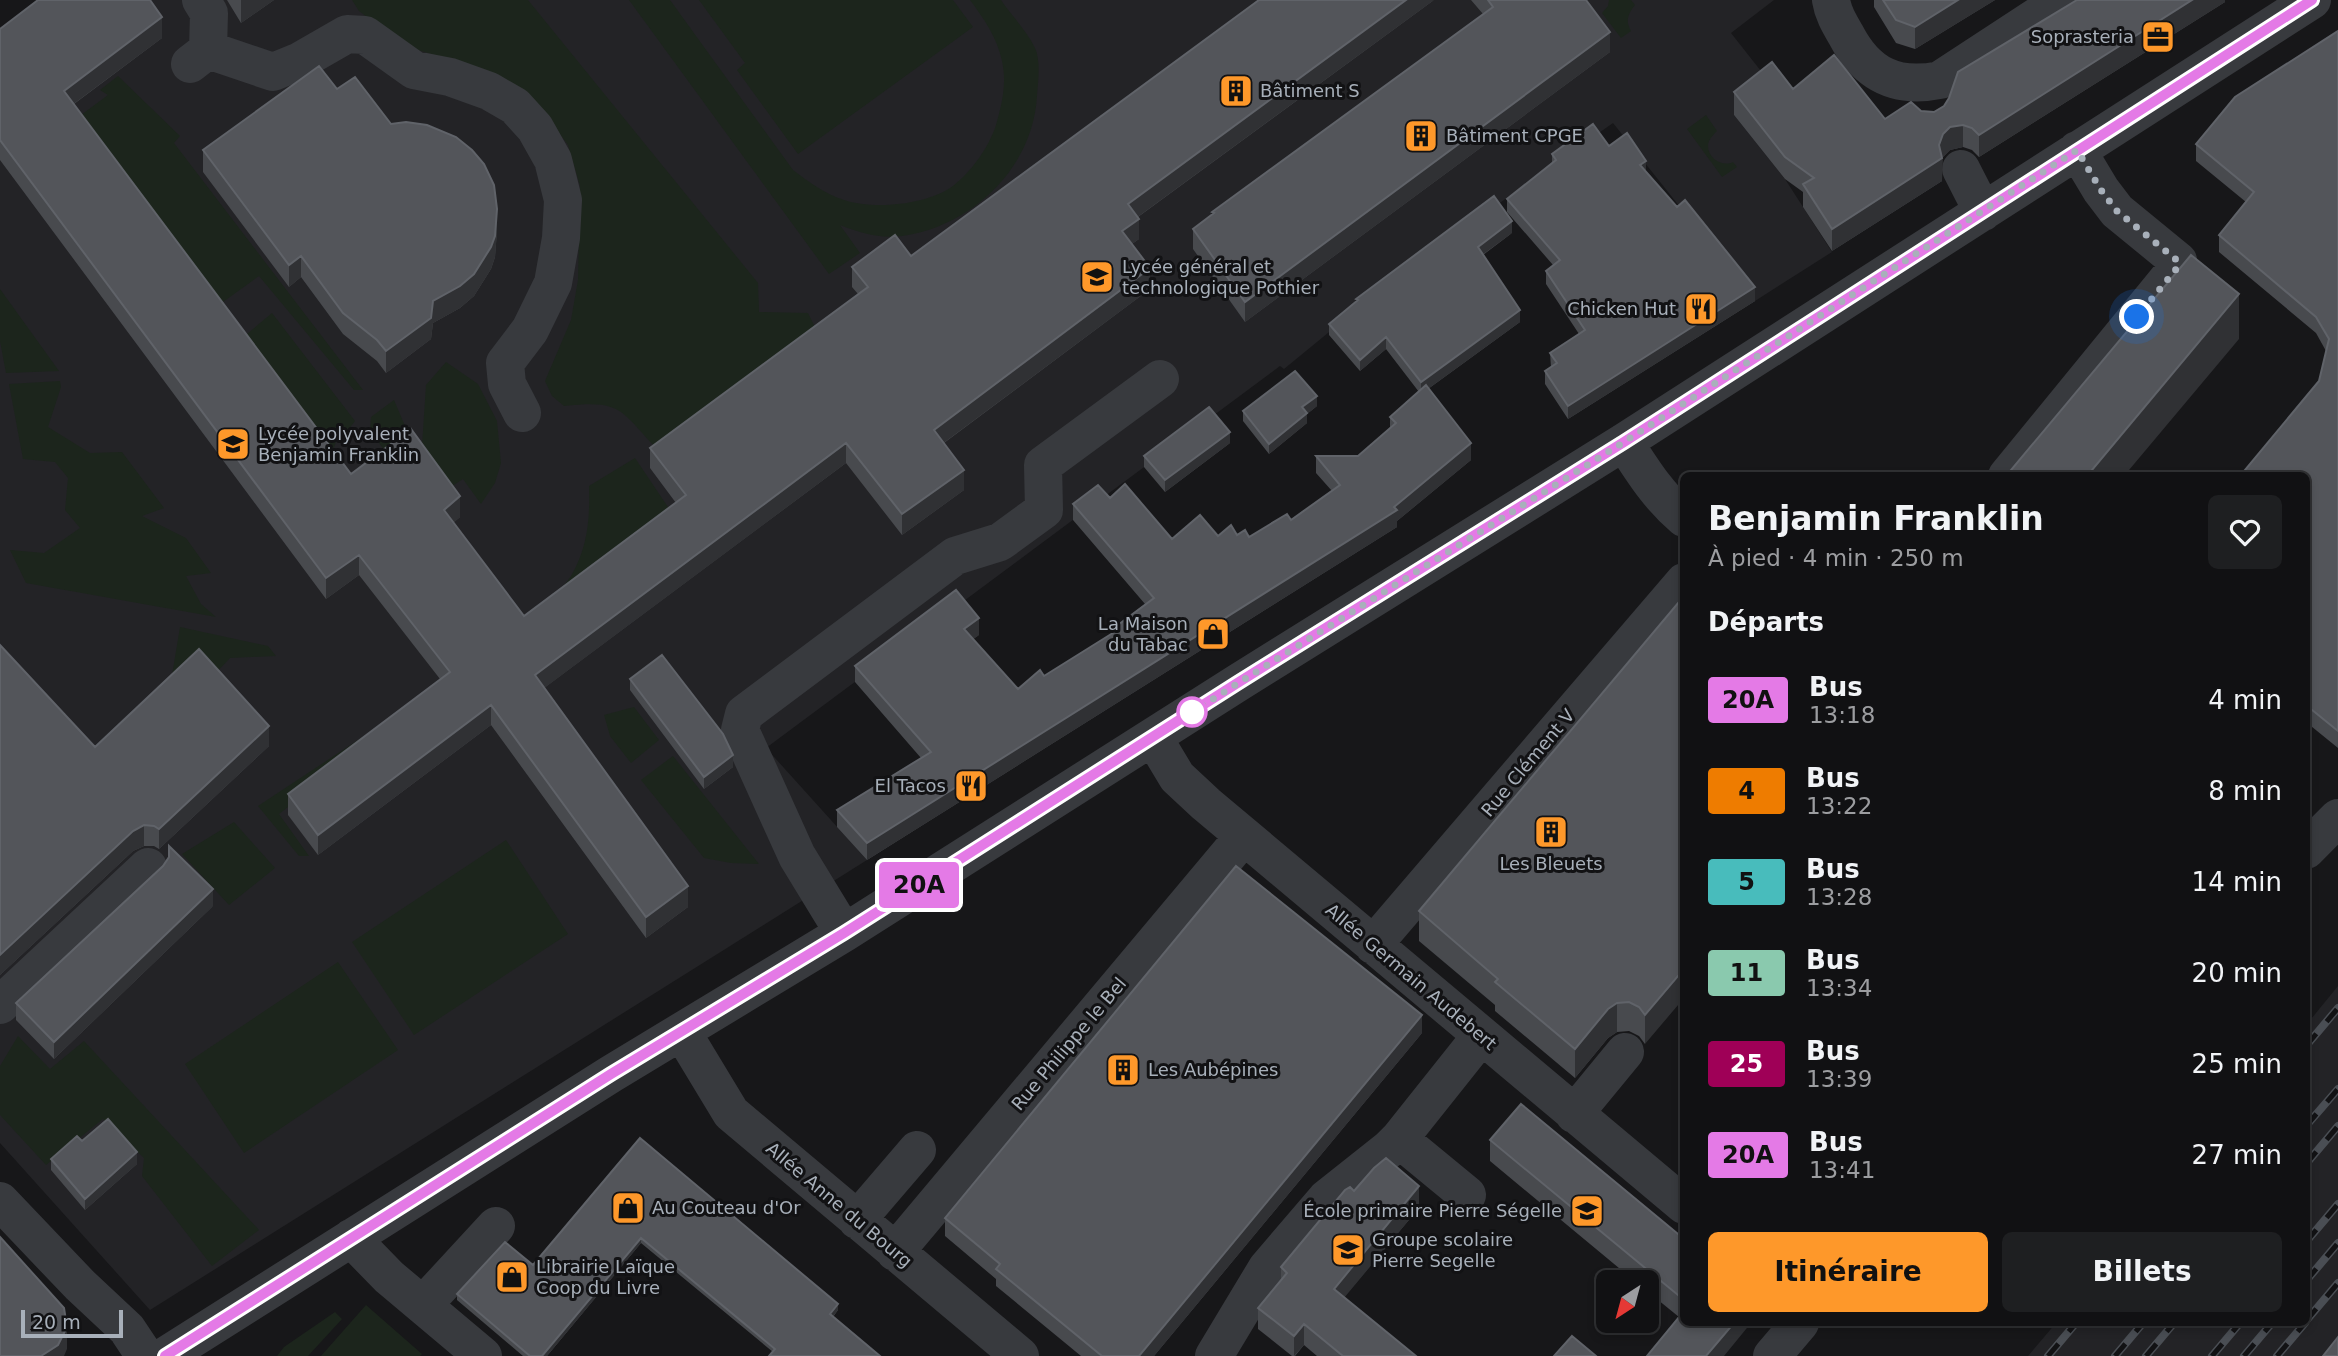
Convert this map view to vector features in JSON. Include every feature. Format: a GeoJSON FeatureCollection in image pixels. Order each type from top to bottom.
{"type":"FeatureCollection","features":[{"type":"Feature","properties":{"kind":"street"},"geometry":{"type":"LineString","coordinates":[[201,0],[209,13],[199,57],[273,72],[300,61],[347,34],[365,35],[414,70],[450,77],[489,91],[515,106],[535,128],[553,160],[563,200],[561,238],[553,283],[530,330],[505,363],[507,384],[522,414]]}},
{"type":"Feature","properties":{"kind":"street"},"geometry":{"type":"LineString","coordinates":[[1831,0],[1833,12],[1850,42],[1870,68],[1904,83],[1920,84],[1934,96],[2062,0]]}},
{"type":"Feature","properties":{"kind":"street"},"geometry":{"type":"LineString","coordinates":[[165,1356],[211,1345],[351,1238],[611,1074],[844,933],[1624,442],[2312,0]]}},
{"type":"Feature","properties":{"kind":"street"},"geometry":{"type":"LineString","coordinates":[[2010,472],[2177,268],[2178,261],[2117,211],[2077,150]]}},
{"type":"Feature","properties":{"kind":"street"},"geometry":{"type":"LineString","coordinates":[[1961,169],[1983,212]]}},
{"type":"Feature","properties":{"kind":"street"},"geometry":{"type":"LineString","coordinates":[[844,933],[797,856],[740,730],[744,714],[955,556],[1000,542],[1044,510],[1043,465],[1160,379]]}},
{"type":"Feature","properties":{"kind":"street"},"geometry":{"type":"LineString","coordinates":[[1624,442],[1647,480],[1680,515]]}},
{"type":"Feature","properties":{"kind":"street","name":"Rue Clément V"},"geometry":{"type":"LineString","coordinates":[[1373,945],[1680,587]]}},
{"type":"Feature","properties":{"kind":"street","name":"Allée Germain Audebert"},"geometry":{"type":"LineString","coordinates":[[1153,737],[1177,777],[1680,1202]]}},
{"type":"Feature","properties":{"kind":"street"},"geometry":{"type":"LineString","coordinates":[[2310,846],[2338,818]]}},
{"type":"Feature","properties":{"kind":"street","name":"Rue Philippe le Bel"},"geometry":{"type":"LineString","coordinates":[[895,1252],[1244,836]]}},
{"type":"Feature","properties":{"kind":"street"},"geometry":{"type":"LineString","coordinates":[[0,1005],[148,867]]}},
{"type":"Feature","properties":{"kind":"street","name":"Allée Anne du Bourg"},"geometry":{"type":"LineString","coordinates":[[682,1032],[731,1113],[1020,1356]]}},
{"type":"Feature","properties":{"kind":"street"},"geometry":{"type":"LineString","coordinates":[[1214,1356],[1267,1268],[1326,1199],[1399,1139],[1481,1036]]}},
{"type":"Feature","properties":{"kind":"street"},"geometry":{"type":"LineString","coordinates":[[1574,1114],[1625,1052]]}},
{"type":"Feature","properties":{"kind":"street"},"geometry":{"type":"LineString","coordinates":[[1399,1139],[1467,1195]]}},
{"type":"Feature","properties":{"kind":"street"},"geometry":{"type":"LineString","coordinates":[[856,1220],[917,1150]]}},
{"type":"Feature","properties":{"kind":"street"},"geometry":{"type":"LineString","coordinates":[[0,1201],[79,1284],[127,1329],[145,1356]]}},
{"type":"Feature","properties":{"kind":"street"},"geometry":{"type":"LineString","coordinates":[[424,1305],[496,1226]]}},
{"type":"Feature","properties":{"kind":"street"},"geometry":{"type":"LineString","coordinates":[[351,1238],[389,1277],[483,1356]]}},
{"type":"Feature","properties":{"kind":"street"},"geometry":{"type":"LineString","coordinates":[[1772,1356],[1797,1326]]}},
{"type":"Feature","properties":{"kind":"shaded area"},"geometry":{"type":"Polygon","coordinates":[[[60,0],[1774,0],[1731,33],[1772,85],[1734,115],[1785,179],[1832,252],[1755,301],[1613,123],[1494,207],[1356,310],[1284,369],[1280,366],[766,748],[867,860],[150,1310],[0,1143],[0,45],[60,0]]]}},
{"type":"Feature","properties":{"kind":"shaded area"},"geometry":{"type":"Polygon","coordinates":[[[352,0],[528,0],[758,283],[759,312],[808,313],[816,329],[657,449],[618,410],[598,405],[564,406],[552,396],[545,381],[571,320],[578,280],[580,186],[568,145],[542,110],[435,55],[407,47],[359,11],[352,0]]]}},
{"type":"Feature","properties":{"kind":"shaded area"},"geometry":{"type":"Polygon","coordinates":[[[629,0],[670,0],[793,170],[824,191],[844,200],[885,205],[929,198],[960,180],[984,150],[993,133],[1000,109],[1004,85],[1003,69],[993,36],[970,0],[1001,0],[1035,48],[1039,72],[1033,122],[1024,147],[1011,169],[994,189],[952,220],[928,230],[894,237],[870,235],[840,225],[860,253],[829,274],[629,0]]]}},
{"type":"Feature","properties":{"kind":"shaded area"},"geometry":{"type":"Polygon","coordinates":[[[699,0],[953,0],[973,27],[798,154],[737,70],[745,63],[699,0]]]}},
{"type":"Feature","properties":{"kind":"shaded area"},"geometry":{"type":"Polygon","coordinates":[[[1609,0],[1631,0],[1635,5],[1628,18],[1631,31],[1621,38],[1602,13],[1609,0]]]}},
{"type":"Feature","properties":{"kind":"shaded area"},"geometry":{"type":"Polygon","coordinates":[[[118,76],[180,136],[174,143],[363,390],[354,390],[259,276],[216,307],[77,118],[108,95],[100,90],[118,76]]]}},
{"type":"Feature","properties":{"kind":"shaded area"},"geometry":{"type":"Polygon","coordinates":[[[1706,115],[1717,131],[1708,144],[1710,155],[1717,161],[1733,162],[1737,167],[1722,177],[1687,129],[1706,115]]]}},
{"type":"Feature","properties":{"kind":"shaded area"},"geometry":{"type":"Polygon","coordinates":[[[0,289],[59,371],[6,373],[0,341],[0,289]]]}},
{"type":"Feature","properties":{"kind":"shaded area"},"geometry":{"type":"Polygon","coordinates":[[[272,313],[355,421],[345,434],[337,439],[329,461],[241,339],[272,313]]]}},
{"type":"Feature","properties":{"kind":"shaded area"},"geometry":{"type":"Polygon","coordinates":[[[446,362],[478,384],[497,421],[501,463],[495,483],[481,504],[463,479],[446,490],[422,446],[426,385],[446,362]]]}},
{"type":"Feature","properties":{"kind":"shaded area"},"geometry":{"type":"Polygon","coordinates":[[[60,381],[61,387],[48,427],[90,453],[122,452],[164,508],[142,516],[186,538],[211,573],[186,576],[201,604],[216,617],[26,583],[10,550],[44,553],[80,528],[65,510],[68,478],[55,462],[23,459],[9,384],[60,381]]]}},
{"type":"Feature","properties":{"kind":"shaded area"},"geometry":{"type":"Polygon","coordinates":[[[394,400],[411,440],[391,459],[370,431],[371,417],[394,400]]]}},
{"type":"Feature","properties":{"kind":"shaded area"},"geometry":{"type":"Polygon","coordinates":[[[635,458],[674,516],[533,615],[563,586],[577,565],[587,532],[589,486],[635,458]]]}},
{"type":"Feature","properties":{"kind":"shaded area"},"geometry":{"type":"Polygon","coordinates":[[[180,627],[268,646],[276,656],[230,658],[213,676],[170,687],[180,627]]]}},
{"type":"Feature","properties":{"kind":"shaded area"},"geometry":{"type":"Polygon","coordinates":[[[417,701],[420,707],[279,814],[309,856],[299,856],[258,806],[417,701]]]}},
{"type":"Feature","properties":{"kind":"shaded area"},"geometry":{"type":"Polygon","coordinates":[[[634,707],[659,740],[631,763],[610,736],[604,715],[634,707]]]}},
{"type":"Feature","properties":{"kind":"shaded area"},"geometry":{"type":"Polygon","coordinates":[[[673,756],[759,864],[704,858],[641,780],[673,756]]]}},
{"type":"Feature","properties":{"kind":"shaded area"},"geometry":{"type":"Polygon","coordinates":[[[234,822],[275,868],[229,905],[182,854],[234,822]]]}},
{"type":"Feature","properties":{"kind":"shaded area"},"geometry":{"type":"Polygon","coordinates":[[[506,840],[568,934],[414,1035],[352,942],[506,840]]]}},
{"type":"Feature","properties":{"kind":"shaded area"},"geometry":{"type":"Polygon","coordinates":[[[338,962],[398,1050],[244,1153],[185,1064],[338,962]]]}},
{"type":"Feature","properties":{"kind":"shaded area"},"geometry":{"type":"Polygon","coordinates":[[[2338,986],[2338,1356],[2028,1356],[2053,1326],[2310,1326],[2310,1020],[2338,986]]]}},
{"type":"Feature","properties":{"kind":"shaded area"},"geometry":{"type":"Polygon","coordinates":[[[18,1036],[50,1069],[84,1041],[259,1230],[212,1266],[142,1176],[144,1158],[103,1119],[46,1165],[0,1115],[0,1066],[18,1036]]]}},
{"type":"Feature","properties":{"kind":"shaded area"},"geometry":{"type":"Polygon","coordinates":[[[366,1305],[422,1354],[321,1356],[366,1305]]]}},
{"type":"Feature","properties":{"kind":"shaded area"},"geometry":{"type":"Polygon","coordinates":[[[335,1312],[342,1319],[308,1356],[277,1356],[284,1347],[335,1312]]]}},
{"type":"Feature","properties":{"kind":"building"},"geometry":{"type":"Polygon","coordinates":[[[38,0],[150,0],[162,17],[64,91],[351,474],[411,429],[460,496],[444,510],[524,616],[686,495],[650,448],[868,287],[852,267],[895,235],[911,256],[1259,0],[1406,0],[1128,204],[1139,219],[1122,231],[1150,268],[934,430],[964,470],[902,514],[846,443],[535,675],[688,886],[646,917],[491,705],[318,835],[288,794],[450,672],[359,555],[326,578],[0,140],[0,29],[38,0]]]}},
{"type":"Feature","properties":{"kind":"building","name":"Bâtiment CPGE"},"geometry":{"type":"Polygon","coordinates":[[[1488,0],[1586,0],[1610,32],[1245,302],[1193,229],[1214,213],[1212,212],[1493,7],[1488,0]]]}},
{"type":"Feature","properties":{"kind":"building"},"geometry":{"type":"Polygon","coordinates":[[[1883,0],[1958,0],[1915,27],[1896,20],[1883,0]]]}},
{"type":"Feature","properties":{"kind":"building"},"geometry":{"type":"Polygon","coordinates":[[[2077,0],[2192,0],[1979,135],[1972,128],[1963,125],[1950,127],[1943,134],[1939,145],[1942,158],[1832,229],[1803,184],[1814,178],[1785,157],[1734,92],[1772,62],[1793,89],[1834,55],[1885,119],[1911,102],[1921,111],[1934,112],[1944,106],[1949,98],[1958,72],[2077,0]]]}},
{"type":"Feature","properties":{"kind":"building"},"geometry":{"type":"Polygon","coordinates":[[[2338,31],[2338,731],[2310,708],[2310,472],[2243,472],[2319,381],[2329,339],[2316,317],[2219,235],[2254,192],[2196,144],[2235,97],[2338,31]]]}},
{"type":"Feature","properties":{"kind":"building"},"geometry":{"type":"Polygon","coordinates":[[[319,66],[337,89],[355,77],[391,124],[406,122],[427,125],[456,137],[484,164],[494,185],[497,209],[495,236],[474,274],[460,286],[433,301],[431,318],[386,351],[377,340],[343,313],[301,256],[289,265],[203,150],[319,66]]]}},
{"type":"Feature","properties":{"kind":"building"},"geometry":{"type":"Polygon","coordinates":[[[1593,124],[1609,146],[1627,133],[1646,161],[1640,165],[1677,207],[1685,200],[1755,287],[1568,406],[1545,371],[1557,363],[1550,353],[1585,330],[1546,271],[1560,260],[1507,199],[1556,160],[1552,154],[1593,124]]]}},
{"type":"Feature","properties":{"kind":"building"},"geometry":{"type":"Polygon","coordinates":[[[1494,196],[1512,221],[1478,247],[1520,310],[1421,382],[1386,337],[1360,360],[1329,324],[1358,300],[1356,299],[1494,196]]]}},
{"type":"Feature","properties":{"kind":"building"},"geometry":{"type":"Polygon","coordinates":[[[2191,255],[2239,294],[2090,472],[2009,472],[2191,255]]]}},
{"type":"Feature","properties":{"kind":"building"},"geometry":{"type":"Polygon","coordinates":[[[1295,371],[1317,396],[1302,407],[1307,413],[1269,444],[1243,411],[1295,371]]]}},
{"type":"Feature","properties":{"kind":"building"},"geometry":{"type":"Polygon","coordinates":[[[1426,385],[1471,443],[1394,507],[1397,510],[867,843],[837,810],[931,752],[855,666],[956,590],[979,618],[964,629],[1018,689],[1040,670],[1044,676],[1116,631],[1114,628],[1154,598],[1073,504],[1098,485],[1110,498],[1125,484],[1172,539],[1200,515],[1218,536],[1231,525],[1237,535],[1245,530],[1249,537],[1287,514],[1291,520],[1340,485],[1316,456],[1358,456],[1396,423],[1390,417],[1426,385]]]}},
{"type":"Feature","properties":{"kind":"building"},"geometry":{"type":"Polygon","coordinates":[[[1209,407],[1230,432],[1165,480],[1144,456],[1209,407]]]}},
{"type":"Feature","properties":{"kind":"building"},"geometry":{"type":"Polygon","coordinates":[[[1680,601],[1680,974],[1645,1015],[1639,1007],[1629,1002],[1617,1003],[1608,1009],[1575,1049],[1495,982],[1498,979],[1419,911],[1680,601]]]}},
{"type":"Feature","properties":{"kind":"building"},"geometry":{"type":"Polygon","coordinates":[[[0,645],[95,747],[199,649],[269,726],[159,829],[144,825],[133,831],[0,955],[0,645]]]}},
{"type":"Feature","properties":{"kind":"building"},"geometry":{"type":"Polygon","coordinates":[[[662,655],[723,734],[733,755],[704,777],[630,679],[662,655]]]}},
{"type":"Feature","properties":{"kind":"building"},"geometry":{"type":"Polygon","coordinates":[[[169,846],[213,889],[54,1042],[16,1003],[163,866],[169,857],[169,846]]]}},
{"type":"Feature","properties":{"kind":"building"},"geometry":{"type":"Polygon","coordinates":[[[1236,866],[1422,1015],[1139,1356],[1102,1356],[996,1269],[1000,1264],[945,1218],[1236,866]]]}},
{"type":"Feature","properties":{"kind":"building","name":"École primaire Pierre Ségelle"},"geometry":{"type":"Polygon","coordinates":[[[1521,1104],[1680,1236],[1680,1297],[1659,1279],[1659,1270],[1648,1270],[1490,1140],[1521,1104]]]}},
{"type":"Feature","properties":{"kind":"building"},"geometry":{"type":"Polygon","coordinates":[[[108,1119],[137,1152],[85,1199],[51,1159],[77,1136],[82,1141],[108,1119]]]}},
{"type":"Feature","properties":{"kind":"building"},"geometry":{"type":"Polygon","coordinates":[[[640,1138],[838,1304],[830,1314],[880,1356],[769,1356],[775,1349],[641,1238],[542,1356],[530,1356],[457,1294],[505,1242],[533,1265],[640,1138]]]}},
{"type":"Feature","properties":{"kind":"building","name":"Groupe scolaire Pierre Segelle"},"geometry":{"type":"Polygon","coordinates":[[[1386,1158],[1419,1186],[1334,1289],[1416,1356],[1343,1356],[1304,1324],[1294,1336],[1258,1308],[1287,1273],[1281,1267],[1345,1190],[1350,1187],[1354,1191],[1386,1158]]]}},
{"type":"Feature","properties":{"kind":"building"},"geometry":{"type":"Polygon","coordinates":[[[0,1237],[64,1308],[67,1327],[58,1345],[41,1356],[0,1356],[0,1237]]]}},
{"type":"Feature","properties":{"kind":"building"},"geometry":{"type":"Polygon","coordinates":[[[1680,1316],[1680,1326],[1731,1326],[1706,1356],[1647,1356],[1680,1316]]]}},
{"type":"Feature","properties":{"kind":"building"},"geometry":{"type":"Polygon","coordinates":[[[1572,1336],[1596,1356],[1554,1356],[1572,1336]]]}},
{"type":"Feature","properties":{"kind":"building"},"geometry":{"type":"Polygon","coordinates":[[[2338,1337],[2338,1356],[2323,1356],[2338,1337]]]}},
{"type":"Feature","properties":{"kind":"railway"},"geometry":{"type":"LineString","coordinates":[[2310,1041],[2338,1008]]}},
{"type":"Feature","properties":{"kind":"railway"},"geometry":{"type":"LineString","coordinates":[[2310,1121],[2338,1089]]}},
{"type":"Feature","properties":{"kind":"railway"},"geometry":{"type":"LineString","coordinates":[[2310,1159],[2338,1126]]}},
{"type":"Feature","properties":{"kind":"railway"},"geometry":{"type":"LineString","coordinates":[[2310,1237],[2338,1204]]}},
{"type":"Feature","properties":{"kind":"railway"},"geometry":{"type":"LineString","coordinates":[[2310,1276],[2338,1243]]}},
{"type":"Feature","properties":{"kind":"railway"},"geometry":{"type":"LineString","coordinates":[[2310,1316],[2338,1283]]}},
{"type":"Feature","properties":{"kind":"railway"},"geometry":{"type":"LineString","coordinates":[[2048,1356],[2073,1326]]}},
{"type":"Feature","properties":{"kind":"railway"},"geometry":{"type":"LineString","coordinates":[[2115,1356],[2140,1326]]}},
{"type":"Feature","properties":{"kind":"railway"},"geometry":{"type":"LineString","coordinates":[[2146,1356],[2171,1326]]}},
{"type":"Feature","properties":{"kind":"railway"},"geometry":{"type":"LineString","coordinates":[[2212,1356],[2237,1326]]}},
{"type":"Feature","properties":{"kind":"railway"},"geometry":{"type":"LineString","coordinates":[[2244,1356],[2269,1326]]}},
{"type":"Feature","properties":{"kind":"railway"},"geometry":{"type":"LineString","coordinates":[[2277,1356],[2302,1326]]}},
{"type":"Feature","properties":{"kind":"bus line","name":"20A"},"geometry":{"type":"LineString","coordinates":[[165,1356],[611,1074],[844,933],[1624,442],[2312,0]]}},
{"type":"Feature","properties":{"kind":"place","name":"Soprasteria"},"geometry":{"type":"Point","coordinates":[2158,37]}},
{"type":"Feature","properties":{"kind":"place","name":"Bâtiment S"},"geometry":{"type":"Point","coordinates":[1236,91]}},
{"type":"Feature","properties":{"kind":"place","name":"Bâtiment CPGE"},"geometry":{"type":"Point","coordinates":[1421,136]}},
{"type":"Feature","properties":{"kind":"place","name":"Lycée général et technologique Pothier"},"geometry":{"type":"Point","coordinates":[1097,277]}},
{"type":"Feature","properties":{"kind":"place","name":"Chicken Hut"},"geometry":{"type":"Point","coordinates":[1701,309]}},
{"type":"Feature","properties":{"kind":"place","name":"Lycée polyvalent Benjamin Franklin"},"geometry":{"type":"Point","coordinates":[233,444]}},
{"type":"Feature","properties":{"kind":"place","name":"La Maison du Tabac"},"geometry":{"type":"Point","coordinates":[1213,634]}},
{"type":"Feature","properties":{"kind":"place","name":"El Tacos"},"geometry":{"type":"Point","coordinates":[971,786]}},
{"type":"Feature","properties":{"kind":"place","name":"Les Bleuets"},"geometry":{"type":"Point","coordinates":[1551,832]}},
{"type":"Feature","properties":{"kind":"place","name":"Les Aubépines"},"geometry":{"type":"Point","coordinates":[1123,1070]}},
{"type":"Feature","properties":{"kind":"place","name":"Au Couteau d'Or"},"geometry":{"type":"Point","coordinates":[628,1208]}},
{"type":"Feature","properties":{"kind":"place","name":"École primaire Pierre Ségelle"},"geometry":{"type":"Point","coordinates":[1587,1211]}},
{"type":"Feature","properties":{"kind":"place","name":"Groupe scolaire Pierre Segelle"},"geometry":{"type":"Point","coordinates":[1348,1250]}},
{"type":"Feature","properties":{"kind":"place","name":"Librairie Laïque Coop du Livre"},"geometry":{"type":"Point","coordinates":[512,1277]}},
{"type":"Feature","properties":{"kind":"route"},"geometry":{"type":"LineString","coordinates":[[1192,712],[1624,442],[2077,150],[2117,211],[2178,261],[2177,268],[2137,317]]}}]}
